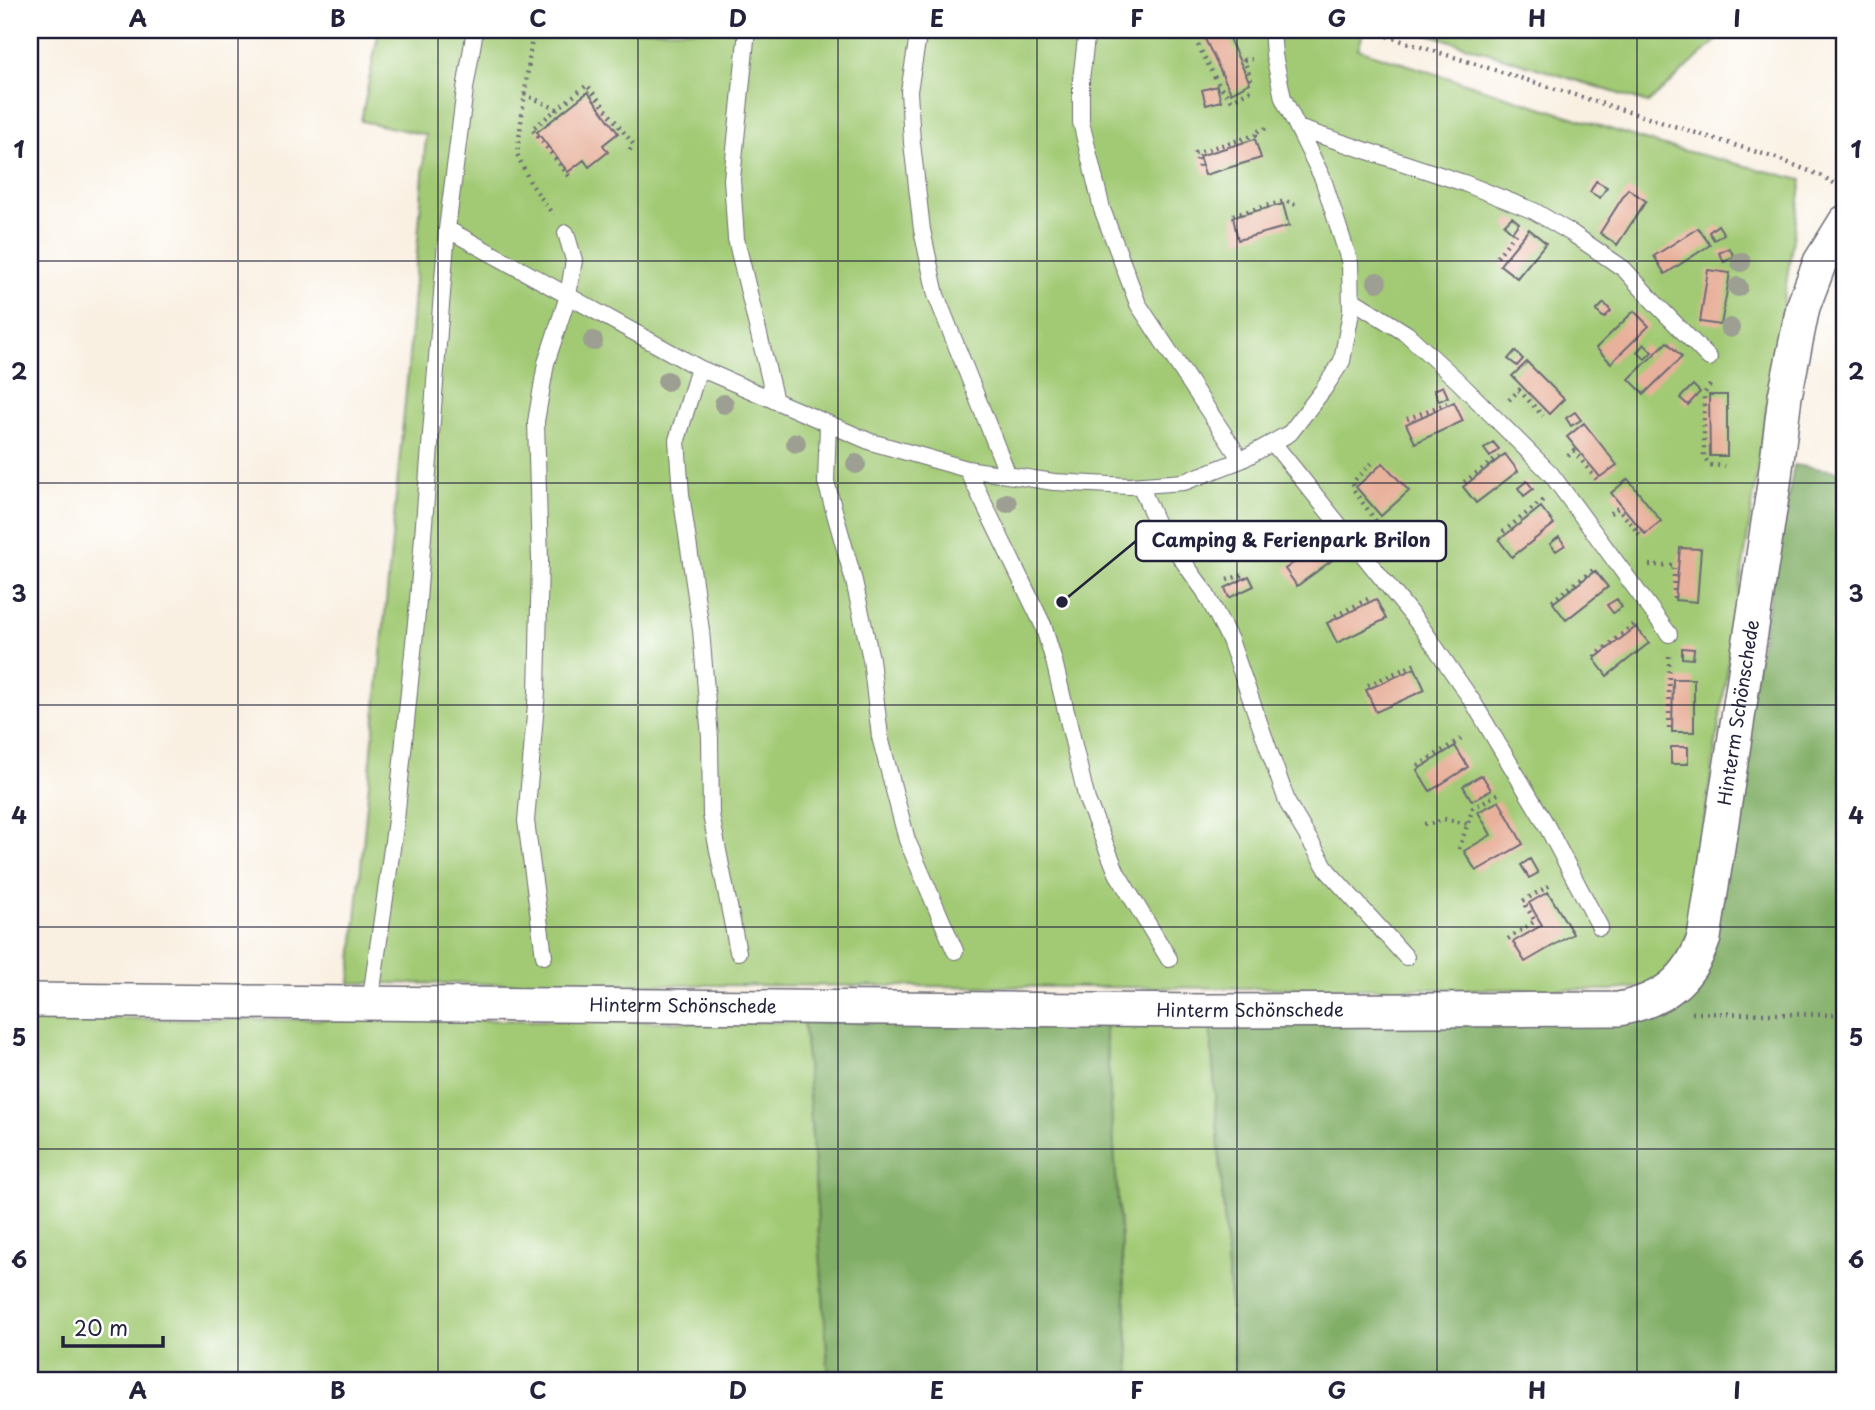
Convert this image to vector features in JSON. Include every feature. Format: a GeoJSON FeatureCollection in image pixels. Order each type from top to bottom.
{"type":"FeatureCollection","features":[{"type":"Feature","properties":{"kind":"street","name":"Hinterm Schönschede"},"geometry":{"type":"LineString","coordinates":[[30,1000],[1192,1011],[1605,1009],[1635,1006],[1665,993],[1676,984],[1698,957],[1704,939],[1788,383],[1803,307],[1820,262],[1845,222]]}},
{"type":"Feature","properties":{"kind":"lane"},"geometry":{"type":"LineString","coordinates":[[369,1004],[396,820],[415,627],[447,229],[475,30]]}},
{"type":"Feature","properties":{"kind":"lane"},"geometry":{"type":"LineString","coordinates":[[747,30],[732,179],[736,239],[775,401]]}},
{"type":"Feature","properties":{"kind":"lane"},"geometry":{"type":"LineString","coordinates":[[919,30],[909,91],[912,143],[925,243],[936,295],[1008,475]]}},
{"type":"Feature","properties":{"kind":"lane"},"geometry":{"type":"LineString","coordinates":[[1087,30],[1081,80],[1081,122],[1102,209],[1139,304],[1241,460]]}},
{"type":"Feature","properties":{"kind":"lane"},"geometry":{"type":"LineString","coordinates":[[447,229],[699,368],[871,442],[967,469],[1054,482],[1140,485],[1184,482],[1241,460],[1290,433],[1342,361],[1351,312],[1350,263],[1323,179],[1283,98],[1272,30]]}},
{"type":"Feature","properties":{"kind":"lane"},"geometry":{"type":"LineString","coordinates":[[1296,124],[1464,183],[1534,211],[1624,269],[1709,358]]}},
{"type":"Feature","properties":{"kind":"lane"},"geometry":{"type":"LineString","coordinates":[[544,956],[526,821],[537,692],[540,560],[536,422],[546,363],[568,296],[574,260],[566,233]]}},
{"type":"Feature","properties":{"kind":"lane"},"geometry":{"type":"LineString","coordinates":[[1351,299],[1407,334],[1471,393],[1551,474],[1666,629]]}},
{"type":"Feature","properties":{"kind":"lane"},"geometry":{"type":"LineString","coordinates":[[699,368],[677,440],[680,481],[701,630],[710,738],[711,815],[738,952]]}},
{"type":"Feature","properties":{"kind":"lane"},"geometry":{"type":"LineString","coordinates":[[828,424],[826,482],[854,582],[871,659],[880,737],[907,840],[955,951]]}},
{"type":"Feature","properties":{"kind":"lane"},"geometry":{"type":"LineString","coordinates":[[1273,443],[1440,653],[1521,781],[1600,927]]}},
{"type":"Feature","properties":{"kind":"lane"},"geometry":{"type":"LineString","coordinates":[[967,469],[1043,625],[1055,661],[1087,800],[1117,873],[1169,959]]}},
{"type":"Feature","properties":{"kind":"lane"},"geometry":{"type":"LineString","coordinates":[[1140,485],[1157,524],[1205,592],[1230,640],[1288,804],[1328,871],[1406,957]]}},
{"type":"Feature","properties":{"kind":"path"},"geometry":{"type":"LineString","coordinates":[[533,30],[517,154],[530,182],[566,233]]}},
{"type":"Feature","properties":{"kind":"path"},"geometry":{"type":"LineString","coordinates":[[1370,31],[1776,158],[1822,176],[1845,189]]}},
{"type":"Feature","properties":{"kind":"path"},"geometry":{"type":"LineString","coordinates":[[1198,45],[1220,87],[1232,100],[1255,89],[1244,60],[1274,55]]}},
{"type":"Feature","properties":{"kind":"path"},"geometry":{"type":"LineString","coordinates":[[569,176],[532,129],[560,110],[587,85],[633,144],[628,153]]}},
{"type":"Feature","properties":{"kind":"path"},"geometry":{"type":"LineString","coordinates":[[524,94],[560,110]]}},
{"type":"Feature","properties":{"kind":"path"},"geometry":{"type":"LineString","coordinates":[[1199,167],[1195,153],[1256,135],[1255,132],[1296,124]]}},
{"type":"Feature","properties":{"kind":"path"},"geometry":{"type":"LineString","coordinates":[[1233,215],[1285,201],[1298,206]]}},
{"type":"Feature","properties":{"kind":"path"},"geometry":{"type":"LineString","coordinates":[[1710,385],[1704,394],[1704,457],[1710,465],[1724,466]]}},
{"type":"Feature","properties":{"kind":"path"},"geometry":{"type":"LineString","coordinates":[[1407,419],[1471,393]]}},
{"type":"Feature","properties":{"kind":"path"},"geometry":{"type":"LineString","coordinates":[[1464,482],[1519,442]]}},
{"type":"Feature","properties":{"kind":"path"},"geometry":{"type":"LineString","coordinates":[[1371,463],[1353,482],[1355,492],[1381,528]]}},
{"type":"Feature","properties":{"kind":"path"},"geometry":{"type":"LineString","coordinates":[[1503,533],[1560,486]]}},
{"type":"Feature","properties":{"kind":"path"},"geometry":{"type":"LineString","coordinates":[[1293,556],[1339,525]]}},
{"type":"Feature","properties":{"kind":"path"},"geometry":{"type":"LineString","coordinates":[[1552,601],[1595,568],[1599,572],[1614,561]]}},
{"type":"Feature","properties":{"kind":"path"},"geometry":{"type":"LineString","coordinates":[[1335,616],[1390,588]]}},
{"type":"Feature","properties":{"kind":"path"},"geometry":{"type":"LineString","coordinates":[[1594,657],[1637,621],[1645,632],[1666,629],[1670,728]]}},
{"type":"Feature","properties":{"kind":"path"},"geometry":{"type":"LineString","coordinates":[[1368,685],[1440,653]]}},
{"type":"Feature","properties":{"kind":"path"},"geometry":{"type":"LineString","coordinates":[[1418,766],[1486,723]]}},
{"type":"Feature","properties":{"kind":"path"},"geometry":{"type":"LineString","coordinates":[[1459,849],[1473,808],[1521,781]]}},
{"type":"Feature","properties":{"kind":"path"},"geometry":{"type":"LineString","coordinates":[[1424,824],[1444,819],[1468,824]]}},
{"type":"Feature","properties":{"kind":"path"},"geometry":{"type":"LineString","coordinates":[[1508,939],[1535,921],[1523,901],[1571,873]]}},
{"type":"Feature","properties":{"kind":"path"},"geometry":{"type":"LineString","coordinates":[[1635,1006],[1725,1014],[1845,1015]]}},
{"type":"Feature","properties":{"kind":"green space"},"geometry":{"type":"Polygon","coordinates":[[[379,30],[1364,30],[1358,49],[1657,144],[1802,180],[1685,947],[1655,985],[1616,990],[350,983],[408,370],[426,135],[361,121],[379,30]]]}},
{"type":"Feature","properties":{"kind":"green space"},"geometry":{"type":"Polygon","coordinates":[[[1416,30],[1728,30],[1648,103],[1416,30]]]}},
{"type":"Feature","properties":{"kind":"green space"},"geometry":{"type":"Polygon","coordinates":[[[1794,465],[1845,472],[1845,1380],[1236,1380],[1210,1023],[1683,992],[1752,690],[1794,465]]]}},
{"type":"Feature","properties":{"kind":"green space"},"geometry":{"type":"Polygon","coordinates":[[[30,1018],[804,1022],[829,1380],[30,1380],[30,1018]]]}},
{"type":"Feature","properties":{"kind":"green space"},"geometry":{"type":"Polygon","coordinates":[[[804,1022],[1105,1024],[1131,1380],[829,1380],[804,1022]]]}},
{"type":"Feature","properties":{"kind":"green space"},"geometry":{"type":"Polygon","coordinates":[[[1210,1023],[1236,1380],[1131,1380],[1105,1024],[1210,1023]]]}},
{"type":"Feature","properties":{"kind":"building"},"geometry":{"type":"Polygon","coordinates":[[[1225,30],[1250,83],[1231,93],[1204,37],[1225,30]]]}},
{"type":"Feature","properties":{"kind":"building"},"geometry":{"type":"Polygon","coordinates":[[[1217,86],[1221,101],[1206,105],[1202,90],[1217,86]]]}},
{"type":"Feature","properties":{"kind":"building"},"geometry":{"type":"Polygon","coordinates":[[[588,92],[618,133],[603,145],[608,152],[589,167],[584,160],[568,172],[537,132],[588,92]]]}},
{"type":"Feature","properties":{"kind":"building"},"geometry":{"type":"Polygon","coordinates":[[[1255,139],[1261,158],[1205,175],[1199,156],[1255,139]]]}},
{"type":"Feature","properties":{"kind":"building"},"geometry":{"type":"Polygon","coordinates":[[[1596,181],[1607,187],[1600,198],[1590,192],[1596,181]]]}},
{"type":"Feature","properties":{"kind":"building"},"geometry":{"type":"Polygon","coordinates":[[[1628,189],[1646,201],[1617,245],[1600,233],[1628,189]]]}},
{"type":"Feature","properties":{"kind":"building"},"geometry":{"type":"Polygon","coordinates":[[[1283,204],[1289,226],[1238,240],[1233,217],[1283,204]]]}},
{"type":"Feature","properties":{"kind":"building"},"geometry":{"type":"Polygon","coordinates":[[[1512,217],[1519,223],[1512,232],[1504,225],[1512,217]]]}},
{"type":"Feature","properties":{"kind":"building"},"geometry":{"type":"Polygon","coordinates":[[[1718,225],[1724,234],[1714,240],[1709,232],[1718,225]]]}},
{"type":"Feature","properties":{"kind":"building"},"geometry":{"type":"Polygon","coordinates":[[[1698,228],[1710,245],[1665,274],[1654,256],[1698,228]]]}},
{"type":"Feature","properties":{"kind":"building"},"geometry":{"type":"Polygon","coordinates":[[[1529,229],[1546,243],[1517,278],[1500,265],[1529,229]]]}},
{"type":"Feature","properties":{"kind":"building"},"geometry":{"type":"Polygon","coordinates":[[[1729,248],[1734,256],[1724,262],[1719,253],[1729,248]]]}},
{"type":"Feature","properties":{"kind":"building"},"geometry":{"type":"Polygon","coordinates":[[[1708,270],[1730,273],[1721,325],[1700,322],[1708,270]]]}},
{"type":"Feature","properties":{"kind":"building"},"geometry":{"type":"Polygon","coordinates":[[[1604,303],[1611,311],[1604,318],[1596,311],[1604,303]]]}},
{"type":"Feature","properties":{"kind":"building"},"geometry":{"type":"Polygon","coordinates":[[[1634,311],[1649,326],[1611,363],[1596,348],[1634,311]]]}},
{"type":"Feature","properties":{"kind":"building"},"geometry":{"type":"Polygon","coordinates":[[[1667,342],[1682,357],[1644,394],[1629,379],[1667,342]]]}},
{"type":"Feature","properties":{"kind":"building"},"geometry":{"type":"Polygon","coordinates":[[[1644,344],[1652,352],[1645,359],[1637,352],[1644,344]]]}},
{"type":"Feature","properties":{"kind":"building"},"geometry":{"type":"Polygon","coordinates":[[[1515,351],[1523,359],[1517,366],[1508,359],[1515,351]]]}},
{"type":"Feature","properties":{"kind":"building"},"geometry":{"type":"Polygon","coordinates":[[[1527,362],[1564,399],[1549,414],[1512,376],[1527,362]]]}},
{"type":"Feature","properties":{"kind":"building"},"geometry":{"type":"Polygon","coordinates":[[[1693,385],[1700,392],[1688,405],[1680,398],[1693,385]]]}},
{"type":"Feature","properties":{"kind":"building"},"geometry":{"type":"Polygon","coordinates":[[[1443,386],[1448,397],[1439,401],[1434,390],[1443,386]]]}},
{"type":"Feature","properties":{"kind":"building"},"geometry":{"type":"Polygon","coordinates":[[[1709,395],[1727,395],[1727,456],[1710,456],[1709,395]]]}},
{"type":"Feature","properties":{"kind":"building"},"geometry":{"type":"Polygon","coordinates":[[[1454,402],[1463,421],[1415,443],[1406,424],[1454,402]]]}},
{"type":"Feature","properties":{"kind":"building"},"geometry":{"type":"Polygon","coordinates":[[[1575,412],[1581,420],[1571,426],[1566,418],[1575,412]]]}},
{"type":"Feature","properties":{"kind":"building"},"geometry":{"type":"Polygon","coordinates":[[[1584,423],[1617,465],[1600,477],[1567,437],[1584,423]]]}},
{"type":"Feature","properties":{"kind":"building"},"geometry":{"type":"Polygon","coordinates":[[[1493,442],[1499,449],[1490,457],[1484,449],[1493,442]]]}},
{"type":"Feature","properties":{"kind":"building"},"geometry":{"type":"Polygon","coordinates":[[[1505,454],[1518,471],[1476,503],[1463,487],[1505,454]]]}},
{"type":"Feature","properties":{"kind":"building"},"geometry":{"type":"Polygon","coordinates":[[[1383,463],[1409,491],[1381,516],[1356,487],[1383,463]]]}},
{"type":"Feature","properties":{"kind":"building"},"geometry":{"type":"Polygon","coordinates":[[[1628,479],[1661,521],[1645,534],[1611,493],[1628,479]]]}},
{"type":"Feature","properties":{"kind":"building"},"geometry":{"type":"Polygon","coordinates":[[[1527,481],[1533,489],[1524,496],[1518,488],[1527,481]]]}},
{"type":"Feature","properties":{"kind":"building"},"geometry":{"type":"Polygon","coordinates":[[[1541,507],[1554,524],[1512,557],[1499,540],[1541,507]]]}},
{"type":"Feature","properties":{"kind":"building"},"geometry":{"type":"Polygon","coordinates":[[[1559,537],[1565,545],[1556,551],[1550,544],[1559,537]]]}},
{"type":"Feature","properties":{"kind":"building"},"geometry":{"type":"Polygon","coordinates":[[[1327,538],[1339,555],[1297,586],[1285,569],[1327,538]]]}},
{"type":"Feature","properties":{"kind":"building"},"geometry":{"type":"Polygon","coordinates":[[[1680,548],[1701,549],[1697,602],[1675,600],[1680,548]]]}},
{"type":"Feature","properties":{"kind":"building"},"geometry":{"type":"Polygon","coordinates":[[[1595,571],[1608,587],[1566,620],[1553,603],[1595,571]]]}},
{"type":"Feature","properties":{"kind":"building"},"geometry":{"type":"Polygon","coordinates":[[[1249,576],[1254,586],[1229,598],[1225,588],[1249,576]]]}},
{"type":"Feature","properties":{"kind":"building"},"geometry":{"type":"Polygon","coordinates":[[[1376,599],[1386,619],[1337,643],[1327,623],[1376,599]]]}},
{"type":"Feature","properties":{"kind":"building"},"geometry":{"type":"Polygon","coordinates":[[[1617,599],[1622,607],[1613,613],[1607,605],[1617,599]]]}},
{"type":"Feature","properties":{"kind":"building"},"geometry":{"type":"Polygon","coordinates":[[[1636,627],[1649,643],[1607,676],[1594,659],[1636,627]]]}},
{"type":"Feature","properties":{"kind":"building"},"geometry":{"type":"Polygon","coordinates":[[[1682,648],[1694,649],[1693,659],[1682,658],[1682,648]]]}},
{"type":"Feature","properties":{"kind":"building"},"geometry":{"type":"Polygon","coordinates":[[[1415,668],[1425,690],[1376,712],[1366,690],[1415,668]]]}},
{"type":"Feature","properties":{"kind":"building"},"geometry":{"type":"Polygon","coordinates":[[[1673,679],[1694,679],[1694,732],[1672,732],[1673,679]]]}},
{"type":"Feature","properties":{"kind":"building"},"geometry":{"type":"Polygon","coordinates":[[[1455,746],[1468,767],[1430,791],[1417,770],[1455,746]]]}},
{"type":"Feature","properties":{"kind":"building"},"geometry":{"type":"Polygon","coordinates":[[[1671,747],[1688,747],[1688,764],[1671,764],[1671,747]]]}},
{"type":"Feature","properties":{"kind":"building"},"geometry":{"type":"Polygon","coordinates":[[[1482,775],[1491,790],[1472,801],[1463,786],[1482,775]]]}},
{"type":"Feature","properties":{"kind":"building"},"geometry":{"type":"Polygon","coordinates":[[[1499,801],[1523,844],[1476,871],[1464,851],[1491,835],[1478,812],[1499,801]]]}},
{"type":"Feature","properties":{"kind":"building"},"geometry":{"type":"Polygon","coordinates":[[[1530,859],[1538,873],[1529,878],[1521,865],[1530,859]]]}},
{"type":"Feature","properties":{"kind":"building"},"geometry":{"type":"Polygon","coordinates":[[[1548,892],[1573,934],[1525,962],[1513,942],[1542,925],[1529,903],[1548,892]]]}},
{"type":"Feature","properties":{"kind":"place","name":"Camping & Ferienpark Brilon"},"geometry":{"type":"Point","coordinates":[1062,602]}}]}
